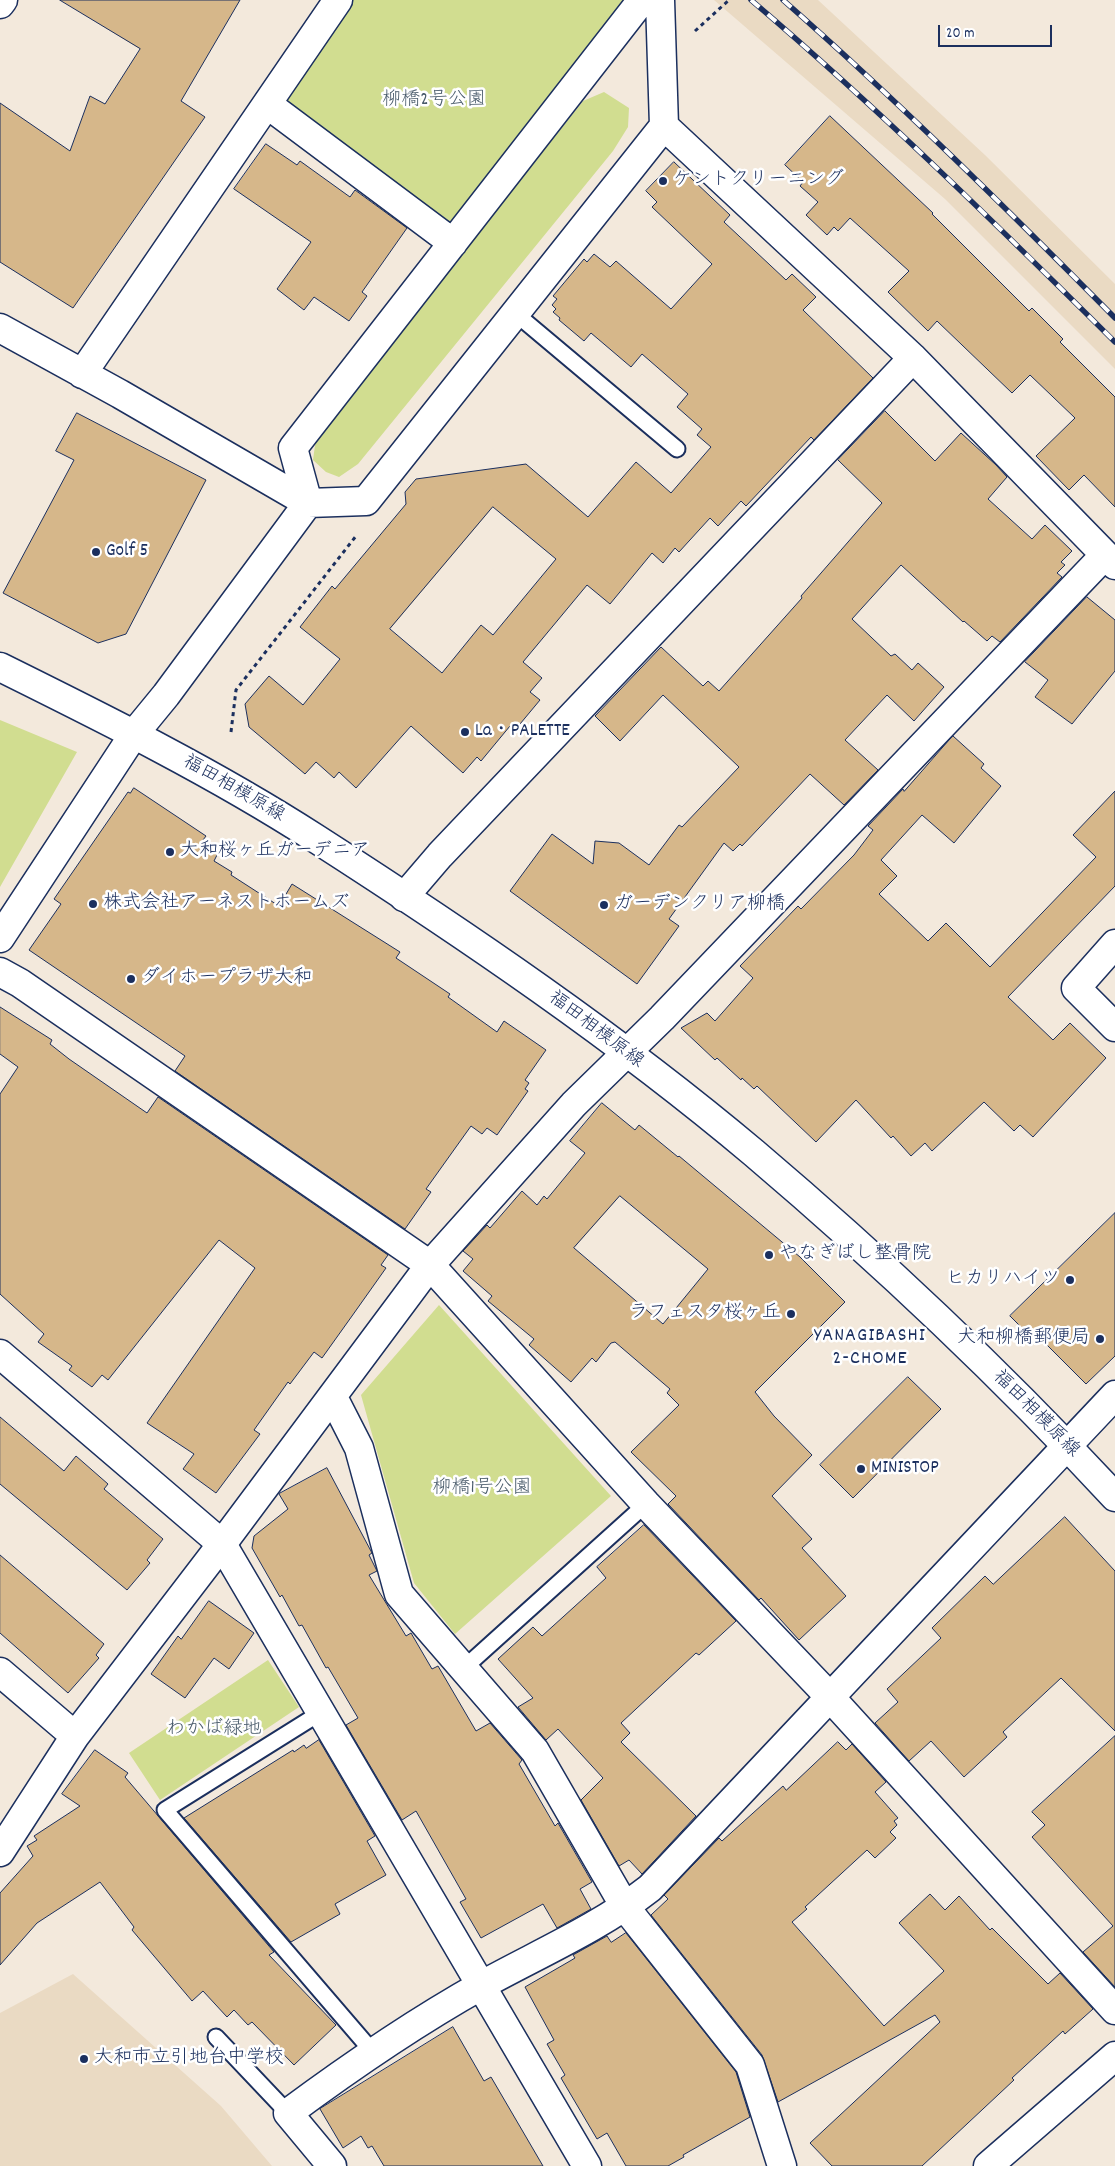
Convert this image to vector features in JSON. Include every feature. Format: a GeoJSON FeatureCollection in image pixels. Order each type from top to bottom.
{"type":"FeatureCollection","features":[{"type":"Feature","properties":{"kind":"street"},"geometry":{"type":"LineString","coordinates":[[0,4],[2,0]]}},
{"type":"Feature","properties":{"kind":"street"},"geometry":{"type":"LineString","coordinates":[[82,374],[338,0]]}},
{"type":"Feature","properties":{"kind":"street"},"geometry":{"type":"LineString","coordinates":[[308,503],[293,448],[642,0]]}},
{"type":"Feature","properties":{"kind":"street"},"geometry":{"type":"LineString","coordinates":[[0,328],[308,503],[366,501],[664,126],[660,0]]}},
{"type":"Feature","properties":{"kind":"street"},"geometry":{"type":"LineString","coordinates":[[267,104],[453,244]]}},
{"type":"Feature","properties":{"kind":"street"},"geometry":{"type":"LineString","coordinates":[[0,1852],[75,1736],[333,1397],[430,1265],[574,1104],[669,1011],[1110,560],[913,358],[664,126]]}},
{"type":"Feature","properties":{"kind":"street"},"geometry":{"type":"LineString","coordinates":[[404,897],[440,855],[913,358]]}},
{"type":"Feature","properties":{"kind":"street"},"geometry":{"type":"LineString","coordinates":[[0,938],[134,734],[166,695],[308,503]]}},
{"type":"Feature","properties":{"kind":"street","name":"福田相模原線"},"geometry":{"type":"LineString","coordinates":[[0,667],[134,734],[313,837],[522,976],[625,1052],[753,1152],[910,1291],[1066,1445],[1115,1497]]}},
{"type":"Feature","properties":{"kind":"street"},"geometry":{"type":"LineString","coordinates":[[1115,944],[1076,988],[1115,1027]]}},
{"type":"Feature","properties":{"kind":"street"},"geometry":{"type":"LineString","coordinates":[[0,972],[20,983],[430,1265],[646,1504],[829,1696],[1115,2010]]}},
{"type":"Feature","properties":{"kind":"street"},"geometry":{"type":"LineString","coordinates":[[0,1354],[222,1544],[587,2166]]}},
{"type":"Feature","properties":{"kind":"street"},"geometry":{"type":"LineString","coordinates":[[332,2166],[288,2113],[372,2051],[481,1986],[625,1907],[650,1888],[829,1696],[1115,1395]]}},
{"type":"Feature","properties":{"kind":"street"},"geometry":{"type":"LineString","coordinates":[[333,1397],[358,1448],[400,1594],[535,1751],[625,1907],[750,2065],[782,2166]]}},
{"type":"Feature","properties":{"kind":"street"},"geometry":{"type":"LineString","coordinates":[[0,1672],[75,1736]]}},
{"type":"Feature","properties":{"kind":"street"},"geometry":{"type":"LineString","coordinates":[[988,2166],[1115,2056]]}},
{"type":"Feature","properties":{"kind":"lane"},"geometry":{"type":"LineString","coordinates":[[515,313],[677,449]]}},
{"type":"Feature","properties":{"kind":"lane"},"geometry":{"type":"LineString","coordinates":[[463,1669],[646,1504]]}},
{"type":"Feature","properties":{"kind":"lane"},"geometry":{"type":"LineString","coordinates":[[320,1713],[164,1810],[372,2051]]}},
{"type":"Feature","properties":{"kind":"lane"},"geometry":{"type":"LineString","coordinates":[[216,2037],[288,2113]]}},
{"type":"Feature","properties":{"kind":"path"},"geometry":{"type":"LineString","coordinates":[[663,52],[681,43],[729,0]]}},
{"type":"Feature","properties":{"kind":"path"},"geometry":{"type":"LineString","coordinates":[[232,732],[236,690],[356,536],[366,501]]}},
{"type":"Feature","properties":{"kind":"shaded area"},"geometry":{"type":"Polygon","coordinates":[[[714,0],[818,0],[985,155],[1115,284],[1115,369],[945,199],[714,0]]]}},
{"type":"Feature","properties":{"kind":"shaded area","name":"大和市立引地台中学校"},"geometry":{"type":"Polygon","coordinates":[[[73,1974],[221,2106],[272,2166],[0,2166],[0,2013],[73,1974]]]}},
{"type":"Feature","properties":{"kind":"green space","name":"柳橋2号公園"},"geometry":{"type":"Polygon","coordinates":[[[338,0],[642,0],[453,243],[267,104],[338,0]]]}},
{"type":"Feature","properties":{"kind":"green space"},"geometry":{"type":"Polygon","coordinates":[[[604,92],[629,108],[628,127],[613,151],[358,464],[339,477],[326,472],[313,460],[316,438],[583,101],[604,92]]]}},
{"type":"Feature","properties":{"kind":"green space"},"geometry":{"type":"Polygon","coordinates":[[[0,720],[77,752],[0,887],[0,720]]]}},
{"type":"Feature","properties":{"kind":"green space","name":"柳橋1号公園"},"geometry":{"type":"Polygon","coordinates":[[[439,1305],[611,1496],[455,1634],[414,1583],[361,1395],[439,1305]]]}},
{"type":"Feature","properties":{"kind":"green space","name":"わかば緑地"},"geometry":{"type":"Polygon","coordinates":[[[268,1660],[299,1707],[160,1800],[129,1753],[268,1660]]]}},
{"type":"Feature","properties":{"kind":"building"},"geometry":{"type":"Polygon","coordinates":[[[60,0],[240,0],[181,101],[205,117],[73,308],[0,262],[0,103],[70,151],[90,96],[105,104],[140,49],[60,0]]]}},
{"type":"Feature","properties":{"kind":"building"},"geometry":{"type":"Polygon","coordinates":[[[830,116],[933,213],[1029,311],[1032,308],[1063,339],[1060,342],[1115,397],[1115,507],[1084,475],[1069,490],[1036,456],[1075,418],[1030,375],[1012,393],[937,321],[928,331],[888,292],[909,271],[850,218],[838,231],[834,227],[827,235],[806,215],[818,202],[800,186],[803,182],[785,165],[830,116]]]}},
{"type":"Feature","properties":{"kind":"building"},"geometry":{"type":"Polygon","coordinates":[[[266,144],[297,165],[300,161],[350,197],[355,190],[407,228],[362,292],[367,296],[349,321],[314,297],[304,310],[277,289],[311,242],[234,189],[266,144]]]}},
{"type":"Feature","properties":{"kind":"building"},"geometry":{"type":"Polygon","coordinates":[[[674,162],[730,215],[724,222],[786,280],[792,274],[816,297],[803,310],[873,378],[814,440],[811,437],[746,506],[741,501],[718,526],[710,518],[679,552],[675,548],[663,563],[652,553],[610,604],[587,585],[523,662],[542,678],[530,692],[540,700],[515,730],[510,726],[481,761],[477,757],[463,773],[411,726],[356,788],[339,772],[334,778],[316,762],[305,774],[249,727],[245,704],[269,676],[303,705],[340,659],[300,627],[332,586],[335,589],[406,504],[405,492],[416,479],[526,464],[588,517],[636,462],[671,493],[711,447],[697,435],[702,429],[677,407],[688,394],[642,354],[631,367],[591,333],[584,341],[559,320],[560,318],[553,312],[556,309],[552,305],[557,299],[553,296],[584,259],[587,262],[594,254],[610,267],[616,261],[671,309],[712,264],[652,207],[657,202],[646,191],[674,162]],[[493,507],[390,629],[442,673],[481,625],[493,635],[556,559],[493,507]]]}},
{"type":"Feature","properties":{"kind":"building"},"geometry":{"type":"Polygon","coordinates":[[[885,411],[935,461],[961,433],[996,465],[1007,477],[988,499],[1032,539],[1045,525],[1072,551],[1061,562],[1065,565],[1057,573],[1062,577],[1000,642],[992,636],[987,641],[963,622],[901,565],[852,619],[891,656],[895,654],[912,670],[918,663],[944,687],[914,721],[887,695],[845,740],[878,770],[844,805],[810,774],[742,846],[740,844],[733,851],[724,843],[669,919],[679,926],[637,984],[510,891],[552,834],[593,864],[595,841],[619,843],[649,865],[679,825],[682,827],[739,767],[663,695],[620,741],[595,716],[661,647],[703,686],[708,681],[719,691],[802,598],[801,596],[882,503],[838,460],[885,411]]]}},
{"type":"Feature","properties":{"kind":"building"},"geometry":{"type":"Polygon","coordinates":[[[77,413],[206,480],[126,634],[98,643],[3,593],[74,460],[56,451],[77,413]]]}},
{"type":"Feature","properties":{"kind":"building"},"geometry":{"type":"Polygon","coordinates":[[[1087,597],[1115,620],[1115,671],[1072,724],[1035,697],[1048,680],[1025,662],[1087,597]]]}},
{"type":"Feature","properties":{"kind":"building"},"geometry":{"type":"Polygon","coordinates":[[[953,736],[984,764],[981,768],[1001,786],[954,843],[922,815],[881,860],[897,876],[879,894],[928,941],[946,923],[990,967],[1096,857],[1073,835],[1115,791],[1115,886],[1008,997],[1053,1040],[1070,1023],[1106,1058],[1033,1137],[1020,1125],[1014,1131],[984,1102],[932,1151],[925,1143],[911,1156],[893,1136],[891,1138],[856,1100],[816,1142],[757,1086],[754,1089],[742,1078],[741,1080],[717,1058],[715,1060],[681,1028],[707,1013],[715,1021],[753,978],[740,966],[798,906],[801,909],[854,855],[873,830],[868,826],[903,789],[904,791],[953,736]]]}},
{"type":"Feature","properties":{"kind":"building"},"geometry":{"type":"Polygon","coordinates":[[[134,788],[206,836],[203,840],[219,851],[214,861],[232,872],[231,875],[279,906],[292,884],[400,952],[396,958],[450,994],[448,997],[497,1032],[504,1021],[546,1050],[525,1080],[529,1083],[525,1089],[528,1091],[497,1135],[487,1128],[482,1134],[471,1126],[426,1189],[431,1192],[405,1229],[175,1071],[185,1056],[29,950],[61,904],[54,899],[128,792],[130,793],[134,788]]]}},
{"type":"Feature","properties":{"kind":"building"},"geometry":{"type":"Polygon","coordinates":[[[0,1007],[52,1040],[50,1044],[69,1059],[147,1113],[158,1097],[388,1255],[381,1265],[386,1268],[322,1358],[314,1352],[290,1384],[288,1382],[254,1430],[260,1434],[216,1493],[183,1469],[194,1454],[147,1423],[255,1268],[219,1240],[108,1380],[102,1375],[92,1387],[69,1370],[72,1366],[38,1342],[44,1334],[0,1294],[0,1094],[18,1067],[0,1054],[0,1007]]]}},
{"type":"Feature","properties":{"kind":"building"},"geometry":{"type":"Polygon","coordinates":[[[602,1103],[635,1130],[639,1125],[679,1156],[800,1257],[845,1302],[755,1392],[774,1416],[812,1455],[772,1496],[812,1539],[802,1548],[846,1596],[799,1640],[761,1598],[759,1600],[668,1504],[676,1496],[631,1452],[679,1405],[667,1393],[670,1389],[615,1342],[611,1343],[596,1362],[592,1358],[571,1382],[529,1345],[534,1339],[488,1301],[492,1296],[463,1271],[473,1259],[463,1251],[487,1225],[490,1228],[522,1191],[537,1205],[544,1196],[547,1199],[585,1153],[570,1141],[602,1103]],[[620,1196],[574,1248],[663,1324],[708,1269],[620,1196]]]}},
{"type":"Feature","properties":{"kind":"building"},"geometry":{"type":"Polygon","coordinates":[[[1115,1213],[1115,1356],[1086,1384],[1038,1336],[1034,1340],[1010,1316],[1115,1213]]]}},
{"type":"Feature","properties":{"kind":"building"},"geometry":{"type":"Polygon","coordinates":[[[908,1377],[941,1409],[853,1498],[820,1465],[908,1377]]]}},
{"type":"Feature","properties":{"kind":"building"},"geometry":{"type":"Polygon","coordinates":[[[0,1417],[64,1471],[76,1456],[108,1484],[104,1489],[163,1539],[147,1560],[150,1563],[127,1590],[0,1484],[0,1417]]]}},
{"type":"Feature","properties":{"kind":"building"},"geometry":{"type":"Polygon","coordinates":[[[327,1468],[372,1553],[369,1555],[377,1571],[369,1575],[406,1636],[411,1633],[432,1669],[438,1666],[476,1731],[490,1723],[522,1760],[519,1764],[555,1826],[558,1823],[592,1882],[580,1889],[591,1909],[557,1928],[543,1904],[481,1938],[460,1902],[466,1899],[416,1811],[402,1820],[346,1725],[358,1718],[328,1667],[326,1668],[302,1625],[299,1626],[282,1595],[280,1597],[252,1548],[254,1536],[288,1509],[279,1494],[327,1468]]]}},
{"type":"Feature","properties":{"kind":"building"},"geometry":{"type":"Polygon","coordinates":[[[1065,1517],[1115,1571],[1115,1731],[1061,1678],[1003,1732],[1007,1737],[964,1777],[931,1741],[909,1761],[875,1723],[898,1702],[887,1689],[941,1638],[932,1628],[985,1576],[993,1584],[1065,1517]]]}},
{"type":"Feature","properties":{"kind":"building"},"geometry":{"type":"Polygon","coordinates":[[[644,1525],[736,1621],[699,1655],[696,1653],[621,1723],[630,1733],[621,1742],[696,1816],[642,1874],[629,1860],[619,1866],[581,1800],[603,1778],[558,1729],[546,1740],[518,1707],[533,1698],[498,1659],[533,1627],[542,1636],[606,1578],[597,1567],[644,1525]]]}},
{"type":"Feature","properties":{"kind":"building"},"geometry":{"type":"Polygon","coordinates":[[[0,1555],[104,1644],[96,1655],[99,1658],[68,1693],[0,1633],[0,1555]]]}},
{"type":"Feature","properties":{"kind":"building"},"geometry":{"type":"Polygon","coordinates":[[[209,1601],[254,1633],[229,1669],[214,1658],[185,1698],[151,1674],[178,1636],[181,1639],[209,1601]]]}},
{"type":"Feature","properties":{"kind":"building"},"geometry":{"type":"Polygon","coordinates":[[[1115,1736],[1115,1987],[1083,1952],[1113,1926],[1032,1837],[1045,1825],[1032,1812],[1115,1736]]]}},
{"type":"Feature","properties":{"kind":"building"},"geometry":{"type":"Polygon","coordinates":[[[319,1740],[375,1836],[367,1841],[386,1875],[335,1904],[340,1914],[291,1942],[184,1818],[293,1750],[294,1752],[304,1745],[306,1748],[319,1740]]]}},
{"type":"Feature","properties":{"kind":"building"},"geometry":{"type":"Polygon","coordinates":[[[838,1742],[846,1750],[852,1744],[886,1782],[875,1792],[898,1818],[894,1821],[897,1825],[890,1832],[896,1838],[875,1858],[867,1850],[805,1907],[807,1909],[792,1922],[884,2026],[944,1971],[899,1923],[930,1894],[945,1910],[959,1896],[990,1930],[992,1928],[1048,1984],[1060,1973],[1093,2009],[1065,2034],[1063,2031],[1012,2078],[1014,2080],[922,2166],[832,2166],[810,2143],[940,2022],[935,2015],[778,2102],[762,2055],[651,1915],[668,1899],[664,1895],[719,1838],[722,1841],[783,1786],[786,1790],[838,1742]]]}},
{"type":"Feature","properties":{"kind":"building"},"geometry":{"type":"Polygon","coordinates":[[[95,1750],[128,1773],[125,1777],[274,1952],[269,1955],[336,2025],[294,2065],[252,2022],[248,2025],[234,2010],[227,2017],[203,1991],[192,2001],[132,1930],[134,1927],[100,1882],[37,1923],[0,1965],[0,1893],[33,1856],[27,1846],[37,1840],[34,1836],[80,1806],[62,1794],[95,1750]]]}},
{"type":"Feature","properties":{"kind":"building"},"geometry":{"type":"Polygon","coordinates":[[[626,1933],[736,2072],[750,2117],[683,2155],[684,2157],[668,2166],[626,2166],[607,2133],[597,2139],[561,2078],[565,2075],[547,2044],[554,2040],[525,1987],[575,1958],[573,1955],[607,1936],[611,1942],[626,1933]]]}},
{"type":"Feature","properties":{"kind":"building"},"geometry":{"type":"Polygon","coordinates":[[[453,2027],[484,2081],[491,2077],[543,2166],[384,2166],[372,2146],[368,2148],[361,2136],[343,2148],[320,2109],[453,2027]]]}},
{"type":"Feature","properties":{"kind":"railway"},"geometry":{"type":"LineString","coordinates":[[751,0],[891,125],[1115,342]]}},
{"type":"Feature","properties":{"kind":"railway"},"geometry":{"type":"LineString","coordinates":[[783,0],[952,156],[1115,318]]}},
{"type":"Feature","properties":{"kind":"place","name":"ケントクリーニング"},"geometry":{"type":"Point","coordinates":[663,181]}},
{"type":"Feature","properties":{"kind":"place","name":"Golf 5"},"geometry":{"type":"Point","coordinates":[96,552]}},
{"type":"Feature","properties":{"kind":"place","name":"La・PALETTE"},"geometry":{"type":"Point","coordinates":[465,732]}},
{"type":"Feature","properties":{"kind":"place","name":"大和桜ヶ丘ガーデニア"},"geometry":{"type":"Point","coordinates":[170,852]}},
{"type":"Feature","properties":{"kind":"place","name":"株式会社アーネストホームズ"},"geometry":{"type":"Point","coordinates":[93,904]}},
{"type":"Feature","properties":{"kind":"place","name":"ガーデンクリア柳橋"},"geometry":{"type":"Point","coordinates":[604,905]}},
{"type":"Feature","properties":{"kind":"place","name":"ダイホープラザ大和"},"geometry":{"type":"Point","coordinates":[131,979]}},
{"type":"Feature","properties":{"kind":"place","name":"やなぎばし整骨院"},"geometry":{"type":"Point","coordinates":[769,1255]}},
{"type":"Feature","properties":{"kind":"place","name":"ヒカリハイツ"},"geometry":{"type":"Point","coordinates":[1070,1280]}},
{"type":"Feature","properties":{"kind":"place","name":"ラフェスタ桜ヶ丘"},"geometry":{"type":"Point","coordinates":[791,1314]}},
{"type":"Feature","properties":{"kind":"place","name":"大和柳橋郵便局"},"geometry":{"type":"Point","coordinates":[1100,1339]}},
{"type":"Feature","properties":{"kind":"place","name":"MINISTOP"},"geometry":{"type":"Point","coordinates":[861,1469]}},
{"type":"Feature","properties":{"kind":"place","name":"大和市立引地台中学校"},"geometry":{"type":"Point","coordinates":[84,2059]}},
{"type":"Feature","properties":{"kind":"district","name":"YANAGIBASHI 2-CHOME"},"geometry":{"type":"Point","coordinates":[870,1348]}}]}
